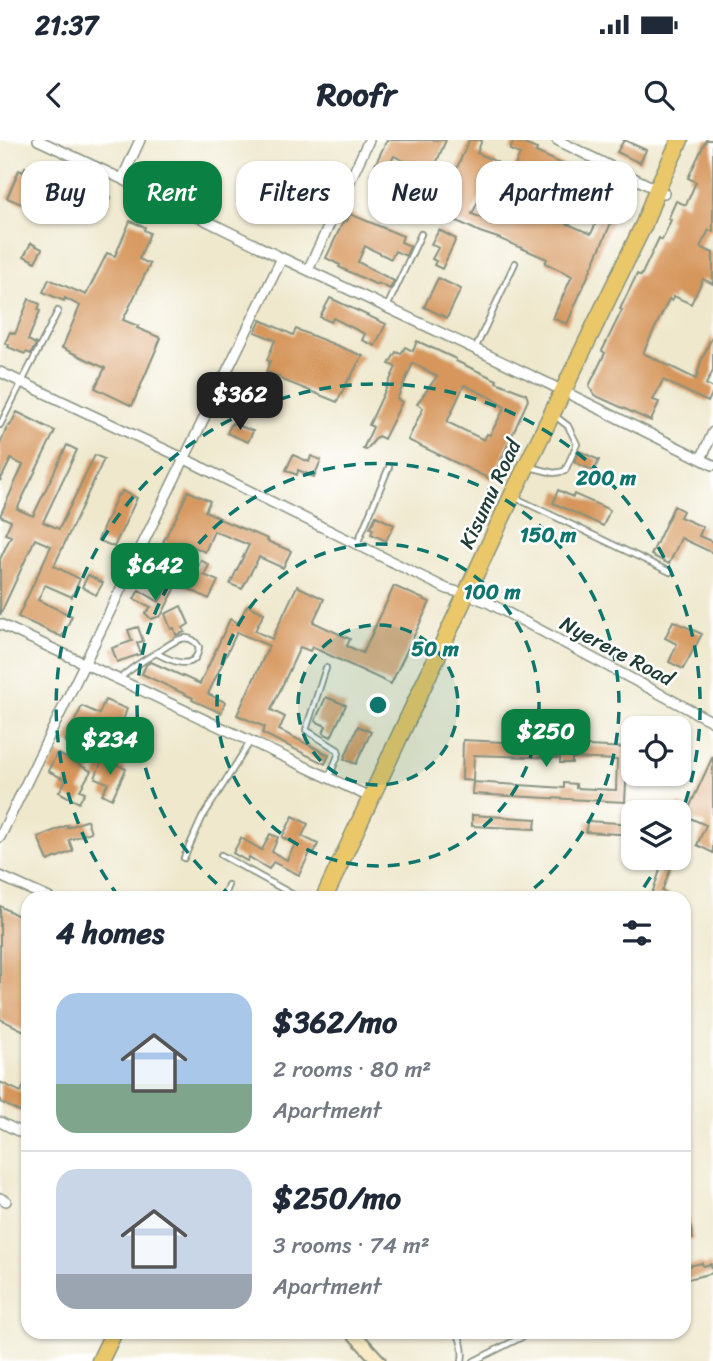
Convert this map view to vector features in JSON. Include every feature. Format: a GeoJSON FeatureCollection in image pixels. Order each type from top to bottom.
{"type":"FeatureCollection","features":[{"type":"Feature","properties":{"kind":"highway"},"geometry":{"type":"LineString","coordinates":[[660,191],[680,140]]}},
{"type":"Feature","properties":{"kind":"highway"},"geometry":{"type":"LineString","coordinates":[[660,191],[689,140]]}},
{"type":"Feature","properties":{"kind":"highway","name":"Kisumu Road"},"geometry":{"type":"LineString","coordinates":[[327,891],[512,496],[660,191]]}},
{"type":"Feature","properties":{"kind":"highway"},"geometry":{"type":"LineString","coordinates":[[100,1361],[111,1339]]}},
{"type":"Feature","properties":{"kind":"street"},"geometry":{"type":"LineString","coordinates":[[38,140],[713,465]]}},
{"type":"Feature","properties":{"kind":"street"},"geometry":{"type":"LineString","coordinates":[[122,179],[140,140]]}},
{"type":"Feature","properties":{"kind":"street"},"geometry":{"type":"LineString","coordinates":[[308,270],[369,140]]}},
{"type":"Feature","properties":{"kind":"street"},"geometry":{"type":"LineString","coordinates":[[557,140],[660,191]]}},
{"type":"Feature","properties":{"kind":"street"},"geometry":{"type":"LineString","coordinates":[[0,837],[282,258]]}},
{"type":"Feature","properties":{"kind":"street","name":"Nyerere Road"},"geometry":{"type":"LineString","coordinates":[[0,372],[185,459],[447,589],[487,602],[713,722]]}},
{"type":"Feature","properties":{"kind":"street"},"geometry":{"type":"LineString","coordinates":[[701,459],[713,432]]}},
{"type":"Feature","properties":{"kind":"street"},"geometry":{"type":"LineString","coordinates":[[0,624],[372,798]]}},
{"type":"Feature","properties":{"kind":"street"},"geometry":{"type":"LineString","coordinates":[[0,876],[33,891]]}},
{"type":"Feature","properties":{"kind":"street"},"geometry":{"type":"LineString","coordinates":[[0,1122],[21,1132]]}},
{"type":"Feature","properties":{"kind":"street"},"geometry":{"type":"LineString","coordinates":[[359,1339],[379,1361]]}},
{"type":"Feature","properties":{"kind":"lane"},"geometry":{"type":"LineString","coordinates":[[387,308],[421,234]]}},
{"type":"Feature","properties":{"kind":"lane"},"geometry":{"type":"LineString","coordinates":[[475,350],[515,263]]}},
{"type":"Feature","properties":{"kind":"lane"},"geometry":{"type":"LineString","coordinates":[[0,425],[58,311]]}},
{"type":"Feature","properties":{"kind":"lane"},"geometry":{"type":"LineString","coordinates":[[527,466],[554,473],[565,471],[578,444],[568,426],[552,414]]}},
{"type":"Feature","properties":{"kind":"lane"},"geometry":{"type":"LineString","coordinates":[[357,544],[389,467]]}},
{"type":"Feature","properties":{"kind":"lane"},"geometry":{"type":"LineString","coordinates":[[512,496],[670,572]]}},
{"type":"Feature","properties":{"kind":"lane"},"geometry":{"type":"LineString","coordinates":[[118,680],[140,662],[179,639],[193,639],[199,647],[196,658],[185,663],[156,653]]}},
{"type":"Feature","properties":{"kind":"lane"},"geometry":{"type":"LineString","coordinates":[[326,668],[306,730],[338,750],[328,778]]}},
{"type":"Feature","properties":{"kind":"lane"},"geometry":{"type":"LineString","coordinates":[[184,858],[202,818],[250,741]]}},
{"type":"Feature","properties":{"kind":"lane"},"geometry":{"type":"LineString","coordinates":[[221,855],[286,891]]}},
{"type":"Feature","properties":{"kind":"lane"},"geometry":{"type":"LineString","coordinates":[[226,891],[228,885]]}},
{"type":"Feature","properties":{"kind":"lane"},"geometry":{"type":"LineString","coordinates":[[460,1339],[462,1361]]}},
{"type":"Feature","properties":{"kind":"lane"},"geometry":{"type":"LineString","coordinates":[[474,1361],[517,1339]]}},
{"type":"Feature","properties":{"kind":"building"},"geometry":{"type":"Polygon","coordinates":[[[387,140],[446,140],[437,161],[404,161],[394,156],[391,161],[377,161],[387,140]]]}},
{"type":"Feature","properties":{"kind":"building"},"geometry":{"type":"Polygon","coordinates":[[[469,140],[482,140],[477,153],[495,161],[476,161],[476,206],[472,214],[476,216],[476,224],[568,224],[591,234],[596,224],[611,224],[567,324],[553,318],[572,276],[545,263],[547,259],[462,223],[460,161],[469,140]]]}},
{"type":"Feature","properties":{"kind":"building"},"geometry":{"type":"Polygon","coordinates":[[[514,140],[537,149],[536,152],[556,161],[517,161],[520,154],[510,150],[514,140]]]}},
{"type":"Feature","properties":{"kind":"building"},"geometry":{"type":"Polygon","coordinates":[[[624,140],[646,150],[640,163],[617,152],[624,140]]]}},
{"type":"Feature","properties":{"kind":"building"},"geometry":{"type":"Polygon","coordinates":[[[706,140],[713,140],[713,232],[709,230],[700,247],[713,253],[713,284],[703,279],[691,304],[674,296],[672,301],[669,299],[643,353],[696,379],[713,335],[713,371],[706,384],[713,388],[713,392],[708,402],[663,380],[653,400],[659,402],[651,421],[594,395],[589,386],[605,353],[602,351],[622,310],[620,309],[637,274],[641,276],[659,238],[662,240],[676,201],[686,205],[696,182],[688,178],[706,140]]]}},
{"type":"Feature","properties":{"kind":"building"},"geometry":{"type":"Polygon","coordinates":[[[19,170],[21,171],[21,204],[7,198],[19,170]]]}},
{"type":"Feature","properties":{"kind":"building"},"geometry":{"type":"Polygon","coordinates":[[[354,216],[368,221],[368,224],[403,236],[401,242],[410,246],[406,256],[395,251],[391,259],[365,246],[358,262],[394,281],[390,289],[339,267],[340,265],[326,258],[342,224],[354,224],[354,216]]]}},
{"type":"Feature","properties":{"kind":"building"},"geometry":{"type":"Polygon","coordinates":[[[129,224],[145,227],[144,230],[150,233],[139,259],[150,264],[123,320],[161,338],[132,406],[95,388],[105,368],[62,348],[80,306],[65,298],[64,301],[43,292],[49,279],[86,295],[107,253],[115,256],[129,224]]]}},
{"type":"Feature","properties":{"kind":"building"},"geometry":{"type":"Polygon","coordinates":[[[439,230],[456,239],[442,269],[434,265],[436,261],[432,259],[438,248],[431,244],[439,230]]]}},
{"type":"Feature","properties":{"kind":"building"},"geometry":{"type":"Polygon","coordinates":[[[31,243],[42,249],[35,262],[24,256],[31,243]]]}},
{"type":"Feature","properties":{"kind":"building"},"geometry":{"type":"Polygon","coordinates":[[[438,278],[461,289],[447,318],[424,307],[438,278]]]}},
{"type":"Feature","properties":{"kind":"building"},"geometry":{"type":"Polygon","coordinates":[[[330,298],[386,324],[375,346],[362,340],[365,334],[333,318],[331,322],[320,317],[330,298]]]}},
{"type":"Feature","properties":{"kind":"building"},"geometry":{"type":"Polygon","coordinates":[[[29,299],[40,304],[40,311],[28,340],[36,344],[31,354],[25,354],[5,343],[10,332],[15,334],[29,299]]]}},
{"type":"Feature","properties":{"kind":"building"},"geometry":{"type":"Polygon","coordinates":[[[261,320],[293,335],[296,329],[363,356],[337,402],[266,372],[270,361],[267,360],[275,340],[255,332],[261,320]]]}},
{"type":"Feature","properties":{"kind":"building"},"geometry":{"type":"Polygon","coordinates":[[[417,341],[497,380],[496,382],[526,394],[528,400],[492,480],[408,440],[423,408],[417,404],[437,376],[413,363],[397,399],[402,402],[384,439],[378,436],[366,450],[363,449],[373,427],[369,425],[396,367],[389,364],[396,352],[401,354],[405,347],[413,351],[417,341]],[[464,385],[447,422],[484,440],[487,434],[490,435],[505,407],[464,385]]]}},
{"type":"Feature","properties":{"kind":"building"},"geometry":{"type":"Polygon","coordinates":[[[17,412],[55,431],[17,509],[33,516],[67,445],[77,450],[43,522],[59,529],[95,455],[104,459],[54,566],[80,579],[72,597],[45,585],[38,600],[72,616],[62,637],[18,617],[51,546],[35,539],[0,615],[0,559],[11,536],[5,534],[11,521],[0,516],[23,465],[11,459],[0,481],[0,444],[17,412]]]}},
{"type":"Feature","properties":{"kind":"building"},"geometry":{"type":"Polygon","coordinates":[[[232,423],[253,431],[248,442],[227,433],[232,423]]]}},
{"type":"Feature","properties":{"kind":"building"},"geometry":{"type":"Polygon","coordinates":[[[579,451],[599,460],[594,471],[574,462],[579,451]]]}},
{"type":"Feature","properties":{"kind":"building"},"geometry":{"type":"Polygon","coordinates":[[[293,455],[309,462],[311,456],[321,460],[314,477],[298,470],[297,475],[286,470],[293,455]]]}},
{"type":"Feature","properties":{"kind":"building"},"geometry":{"type":"Polygon","coordinates":[[[558,490],[610,510],[603,526],[553,503],[558,490]]]}},
{"type":"Feature","properties":{"kind":"building"},"geometry":{"type":"Polygon","coordinates":[[[122,491],[137,498],[114,547],[98,540],[118,494],[122,491]]]}},
{"type":"Feature","properties":{"kind":"building"},"geometry":{"type":"Polygon","coordinates":[[[188,491],[210,501],[205,511],[291,551],[283,568],[259,557],[242,589],[230,584],[249,545],[214,531],[205,552],[188,544],[185,544],[182,551],[163,542],[188,491]]]}},
{"type":"Feature","properties":{"kind":"building"},"geometry":{"type":"Polygon","coordinates":[[[674,506],[683,511],[680,517],[703,527],[699,536],[713,542],[713,553],[681,538],[669,564],[651,555],[674,506]]]}},
{"type":"Feature","properties":{"kind":"building"},"geometry":{"type":"Polygon","coordinates":[[[376,516],[394,525],[386,541],[371,534],[373,529],[370,528],[376,516]]]}},
{"type":"Feature","properties":{"kind":"building"},"geometry":{"type":"Polygon","coordinates":[[[201,560],[209,565],[204,575],[218,581],[209,599],[175,582],[184,564],[196,570],[201,560]]]}},
{"type":"Feature","properties":{"kind":"building"},"geometry":{"type":"Polygon","coordinates":[[[88,575],[103,583],[96,595],[82,587],[88,575]]]}},
{"type":"Feature","properties":{"kind":"building"},"geometry":{"type":"Polygon","coordinates":[[[169,586],[175,589],[161,616],[151,619],[145,613],[151,607],[134,599],[139,590],[159,602],[169,586]]]}},
{"type":"Feature","properties":{"kind":"building"},"geometry":{"type":"Polygon","coordinates":[[[297,586],[324,599],[313,622],[350,639],[347,646],[363,653],[394,586],[430,602],[391,684],[312,647],[310,651],[300,647],[271,710],[285,717],[279,730],[329,755],[325,764],[262,733],[265,727],[237,715],[269,646],[237,632],[208,694],[225,702],[221,713],[142,674],[146,665],[151,662],[200,684],[230,619],[238,623],[247,605],[264,613],[255,631],[272,639],[297,586]]]}},
{"type":"Feature","properties":{"kind":"building"},"geometry":{"type":"Polygon","coordinates":[[[181,606],[189,624],[183,628],[185,632],[176,635],[165,614],[181,606]]]}},
{"type":"Feature","properties":{"kind":"building"},"geometry":{"type":"Polygon","coordinates":[[[673,621],[702,634],[683,669],[669,662],[677,644],[665,638],[673,621]]]}},
{"type":"Feature","properties":{"kind":"building"},"geometry":{"type":"Polygon","coordinates":[[[138,627],[143,641],[137,643],[141,654],[117,662],[112,648],[132,641],[128,630],[138,627]]]}},
{"type":"Feature","properties":{"kind":"building"},"geometry":{"type":"Polygon","coordinates":[[[326,697],[346,705],[331,737],[323,733],[326,726],[315,721],[326,697]]]}},
{"type":"Feature","properties":{"kind":"building"},"geometry":{"type":"Polygon","coordinates":[[[105,700],[127,709],[122,723],[115,720],[110,731],[103,728],[90,751],[65,742],[82,706],[99,714],[105,700]]]}},
{"type":"Feature","properties":{"kind":"building"},"geometry":{"type":"Polygon","coordinates":[[[358,726],[371,732],[356,764],[344,759],[358,726]]]}},
{"type":"Feature","properties":{"kind":"building"},"geometry":{"type":"Polygon","coordinates":[[[463,740],[621,748],[621,786],[626,786],[625,800],[472,794],[473,782],[564,788],[564,783],[576,784],[576,788],[616,790],[617,760],[572,758],[572,763],[560,763],[560,758],[474,755],[473,781],[462,780],[463,740]]]}},
{"type":"Feature","properties":{"kind":"building"},"geometry":{"type":"Polygon","coordinates":[[[57,753],[91,771],[80,790],[85,792],[79,803],[59,792],[66,780],[48,771],[57,753]]]}},
{"type":"Feature","properties":{"kind":"building"},"geometry":{"type":"Polygon","coordinates":[[[713,756],[713,853],[697,845],[706,825],[691,818],[691,804],[713,756]]]}},
{"type":"Feature","properties":{"kind":"building"},"geometry":{"type":"Polygon","coordinates":[[[103,758],[126,769],[112,799],[102,794],[108,783],[95,778],[103,758]]]}},
{"type":"Feature","properties":{"kind":"building"},"geometry":{"type":"Polygon","coordinates":[[[472,815],[536,819],[535,829],[472,826],[472,815]]]}},
{"type":"Feature","properties":{"kind":"building"},"geometry":{"type":"Polygon","coordinates":[[[293,816],[308,824],[302,836],[318,844],[314,853],[311,851],[299,875],[273,862],[269,869],[249,857],[247,861],[233,853],[241,838],[262,850],[270,834],[278,837],[272,852],[287,860],[295,844],[282,837],[293,816]]]}},
{"type":"Feature","properties":{"kind":"building"},"geometry":{"type":"Polygon","coordinates":[[[87,820],[91,832],[69,840],[73,851],[48,861],[38,837],[87,820]]]}},
{"type":"Feature","properties":{"kind":"building"},"geometry":{"type":"Polygon","coordinates":[[[587,821],[621,823],[621,834],[586,832],[587,821]]]}},
{"type":"Feature","properties":{"kind":"building"},"geometry":{"type":"Polygon","coordinates":[[[660,870],[670,870],[662,891],[653,891],[660,870]]]}},
{"type":"Feature","properties":{"kind":"building"},"geometry":{"type":"Polygon","coordinates":[[[0,906],[21,917],[21,1030],[0,1019],[0,906]]]}},
{"type":"Feature","properties":{"kind":"building"},"geometry":{"type":"Polygon","coordinates":[[[0,1082],[21,1092],[21,1112],[0,1102],[0,1082]]]}},
{"type":"Feature","properties":{"kind":"building"},"geometry":{"type":"Polygon","coordinates":[[[711,1264],[713,1273],[691,1278],[691,1265],[711,1264]]]}}]}
